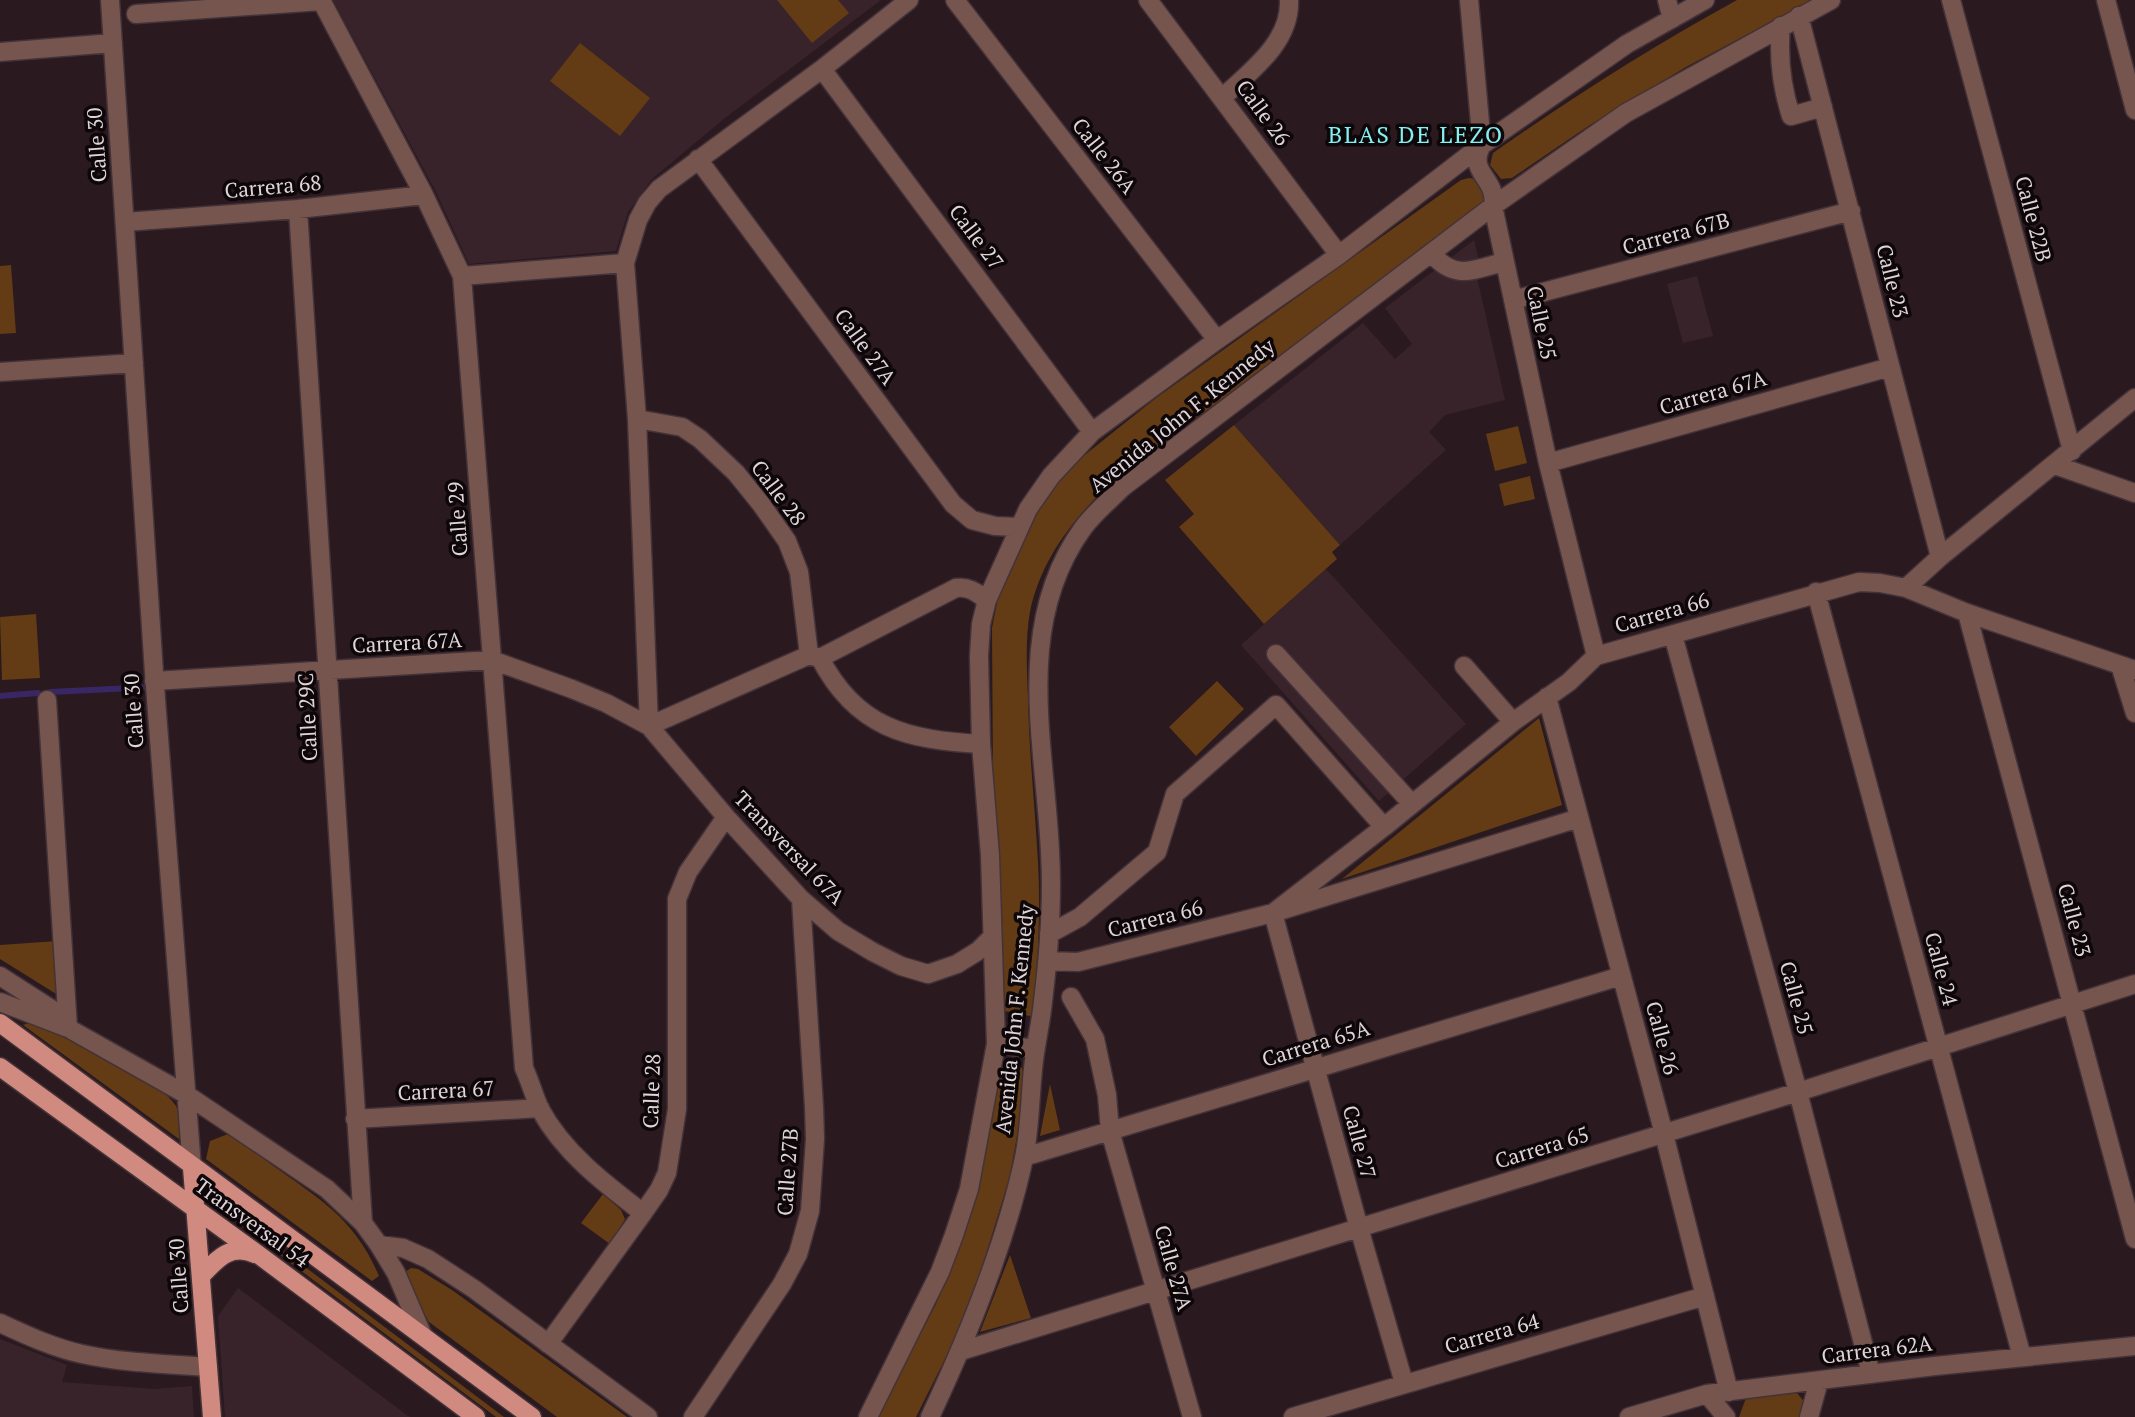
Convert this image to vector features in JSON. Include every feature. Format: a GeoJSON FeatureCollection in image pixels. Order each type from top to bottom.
{"type":"FeatureCollection","features":[{"type":"Feature","properties":{"kind":"main road","name":"Transversal 54"},"geometry":{"type":"LineString","coordinates":[[0,1023],[192,1168],[532,1417]]}},
{"type":"Feature","properties":{"kind":"main road","name":"Transversal 54"},"geometry":{"type":"LineString","coordinates":[[0,1068],[263,1258],[476,1417]]}},
{"type":"Feature","properties":{"kind":"main road","name":"Calle 30"},"geometry":{"type":"LineString","coordinates":[[192,1168],[198,1212],[212,1417]]}},
{"type":"Feature","properties":{"kind":"main road"},"geometry":{"type":"LineString","coordinates":[[202,1275],[223,1253],[244,1251],[263,1258]]}},
{"type":"Feature","properties":{"kind":"street","name":"Calle 30"},"geometry":{"type":"LineString","coordinates":[[110,0],[155,681],[192,1168]]}},
{"type":"Feature","properties":{"kind":"street"},"geometry":{"type":"LineString","coordinates":[[909,0],[822,69],[660,189],[647,203],[638,220],[625,263],[637,419],[649,726],[814,657],[956,588],[970,589],[987,600]]}},
{"type":"Feature","properties":{"kind":"street","name":"Calle 26A"},"geometry":{"type":"LineString","coordinates":[[955,0],[1217,340]]}},
{"type":"Feature","properties":{"kind":"street","name":"Calle 26"},"geometry":{"type":"LineString","coordinates":[[1149,0],[1339,255]]}},
{"type":"Feature","properties":{"kind":"street","name":"Calle 25"},"geometry":{"type":"LineString","coordinates":[[1469,0],[1482,145],[1476,159],[1477,166],[1492,197],[1548,463],[1596,656]]}},
{"type":"Feature","properties":{"kind":"street"},"geometry":{"type":"LineString","coordinates":[[1667,0],[1672,19]]}},
{"type":"Feature","properties":{"kind":"street","name":"Avenida John F. Kennedy"},"geometry":{"type":"LineString","coordinates":[[868,1417],[940,1272],[954,1235],[969,1189],[996,1044],[990,855],[981,744],[979,656],[981,624],[987,600],[1018,527],[1051,476],[1092,432],[1339,255],[1482,145],[1627,44],[1705,0]]}},
{"type":"Feature","properties":{"kind":"street","name":"Avenida John F. Kennedy"},"geometry":{"type":"LineString","coordinates":[[930,1417],[961,1351],[987,1283],[1024,1157],[1049,934],[1050,855],[1037,689],[1038,649],[1046,608],[1064,560],[1084,527],[1124,486],[1431,253],[1492,197],[1626,113],[1831,0]]}},
{"type":"Feature","properties":{"kind":"street","name":"Calle 22B"},"geometry":{"type":"LineString","coordinates":[[1951,0],[2072,451]]}},
{"type":"Feature","properties":{"kind":"street"},"geometry":{"type":"LineString","coordinates":[[2106,0],[2135,110]]}},
{"type":"Feature","properties":{"kind":"street"},"geometry":{"type":"LineString","coordinates":[[136,14],[321,1]]}},
{"type":"Feature","properties":{"kind":"street","name":"Calle 29"},"geometry":{"type":"LineString","coordinates":[[321,1],[424,195],[462,276],[524,1068],[540,1108],[559,1137],[589,1168],[643,1213]]}},
{"type":"Feature","properties":{"kind":"street"},"geometry":{"type":"LineString","coordinates":[[1223,97],[1268,54],[1281,35],[1289,6]]}},
{"type":"Feature","properties":{"kind":"street","name":"Calle 23"},"geometry":{"type":"LineString","coordinates":[[1799,16],[1940,557]]}},
{"type":"Feature","properties":{"kind":"street"},"geometry":{"type":"LineString","coordinates":[[1781,26],[1780,77],[1791,116],[1823,107]]}},
{"type":"Feature","properties":{"kind":"street"},"geometry":{"type":"LineString","coordinates":[[0,52],[113,43]]}},
{"type":"Feature","properties":{"kind":"street","name":"Calle 27"},"geometry":{"type":"LineString","coordinates":[[822,69],[1092,432]]}},
{"type":"Feature","properties":{"kind":"street","name":"Calle 27A"},"geometry":{"type":"LineString","coordinates":[[698,159],[953,504],[972,520],[995,526],[1018,527]]}},
{"type":"Feature","properties":{"kind":"street","name":"Carrera 68"},"geometry":{"type":"LineString","coordinates":[[125,222],[298,209],[424,195]]}},
{"type":"Feature","properties":{"kind":"street","name":"Calle 29C"},"geometry":{"type":"LineString","coordinates":[[298,209],[363,1223]]}},
{"type":"Feature","properties":{"kind":"street","name":"Carrera 67B"},"geometry":{"type":"LineString","coordinates":[[1513,300],[1850,211]]}},
{"type":"Feature","properties":{"kind":"street"},"geometry":{"type":"LineString","coordinates":[[1431,253],[1442,265],[1462,273],[1504,262]]}},
{"type":"Feature","properties":{"kind":"street"},"geometry":{"type":"LineString","coordinates":[[462,276],[625,263]]}},
{"type":"Feature","properties":{"kind":"street"},"geometry":{"type":"LineString","coordinates":[[0,372],[134,363]]}},
{"type":"Feature","properties":{"kind":"street","name":"Carrera 67A"},"geometry":{"type":"LineString","coordinates":[[1548,463],[1890,367]]}},
{"type":"Feature","properties":{"kind":"street"},"geometry":{"type":"LineString","coordinates":[[1906,588],[1940,557],[2135,398]]}},
{"type":"Feature","properties":{"kind":"street","name":"Calle 28"},"geometry":{"type":"LineString","coordinates":[[637,419],[682,427],[700,439],[736,474],[761,504],[787,541],[799,572],[814,657],[869,718],[900,733],[937,742],[981,744]]}},
{"type":"Feature","properties":{"kind":"street"},"geometry":{"type":"LineString","coordinates":[[2055,465],[2135,493]]}},
{"type":"Feature","properties":{"kind":"street","name":"Carrera 66"},"geometry":{"type":"LineString","coordinates":[[1273,913],[1513,722],[1581,673],[1596,656],[1816,592],[1858,582],[1906,588],[1967,613],[2127,667]]}},
{"type":"Feature","properties":{"kind":"street","name":"Calle 24"},"geometry":{"type":"LineString","coordinates":[[1816,592],[2022,1357]]}},
{"type":"Feature","properties":{"kind":"street","name":"Calle 23"},"geometry":{"type":"LineString","coordinates":[[1967,613],[2135,1239]]}},
{"type":"Feature","properties":{"kind":"street","name":"Calle 25"},"geometry":{"type":"LineString","coordinates":[[1673,635],[1798,1092],[1871,1374]]}},
{"type":"Feature","properties":{"kind":"street"},"geometry":{"type":"LineString","coordinates":[[1276,654],[1412,804]]}},
{"type":"Feature","properties":{"kind":"street","name":"Carrera 67A"},"geometry":{"type":"LineString","coordinates":[[155,681],[492,660],[607,703],[649,726]]}},
{"type":"Feature","properties":{"kind":"street"},"geometry":{"type":"LineString","coordinates":[[1464,666],[1513,722]]}},
{"type":"Feature","properties":{"kind":"street"},"geometry":{"type":"LineString","coordinates":[[2127,667],[2135,713]]}},
{"type":"Feature","properties":{"kind":"street","name":"Calle 26"},"geometry":{"type":"LineString","coordinates":[[1547,697],[1664,1134],[1729,1392]]}},
{"type":"Feature","properties":{"kind":"street"},"geometry":{"type":"LineString","coordinates":[[47,700],[67,1024]]}},
{"type":"Feature","properties":{"kind":"street"},"geometry":{"type":"LineString","coordinates":[[1049,934],[1080,917],[1157,852],[1175,794],[1276,705],[1384,827]]}},
{"type":"Feature","properties":{"kind":"street","name":"Transversal 67A"},"geometry":{"type":"LineString","coordinates":[[649,726],[726,817],[801,899],[838,931],[917,972],[928,974],[957,964],[978,951],[992,937]]}},
{"type":"Feature","properties":{"kind":"street","name":"Calle 28"},"geometry":{"type":"LineString","coordinates":[[548,1344],[643,1213],[667,1173],[676,1119],[677,899],[688,872],[726,817]]}},
{"type":"Feature","properties":{"kind":"street","name":"Carrera 66"},"geometry":{"type":"LineString","coordinates":[[1046,965],[1078,962],[1273,913],[1579,818]]}},
{"type":"Feature","properties":{"kind":"street","name":"Calle 27B"},"geometry":{"type":"LineString","coordinates":[[693,1417],[782,1284],[798,1254],[810,1211],[815,1139],[801,899]]}},
{"type":"Feature","properties":{"kind":"street","name":"Calle 27"},"geometry":{"type":"LineString","coordinates":[[1273,913],[1404,1383]]}},
{"type":"Feature","properties":{"kind":"street"},"geometry":{"type":"LineString","coordinates":[[0,976],[67,1024],[187,1096],[327,1189],[363,1223],[379,1245],[396,1273],[423,1336]]}},
{"type":"Feature","properties":{"kind":"street","name":"Carrera 65A"},"geometry":{"type":"LineString","coordinates":[[1024,1157],[1621,976]]}},
{"type":"Feature","properties":{"kind":"street","name":"Carrera 65"},"geometry":{"type":"LineString","coordinates":[[961,1351],[1664,1134],[2135,984]]}},
{"type":"Feature","properties":{"kind":"street","name":"Calle 27A"},"geometry":{"type":"LineString","coordinates":[[1071,997],[1095,1039],[1107,1095],[1110,1131],[1192,1417]]}},
{"type":"Feature","properties":{"kind":"street"},"geometry":{"type":"LineString","coordinates":[[0,1002],[67,1024]]}},
{"type":"Feature","properties":{"kind":"street"},"geometry":{"type":"LineString","coordinates":[[996,1044],[1035,1049]]}},
{"type":"Feature","properties":{"kind":"street","name":"Carrera 67"},"geometry":{"type":"LineString","coordinates":[[355,1119],[540,1108]]}},
{"type":"Feature","properties":{"kind":"street"},"geometry":{"type":"LineString","coordinates":[[379,1245],[403,1248],[428,1259],[474,1289],[648,1417]]}},
{"type":"Feature","properties":{"kind":"street","name":"Carrera 64"},"geometry":{"type":"LineString","coordinates":[[1293,1417],[1705,1296]]}},
{"type":"Feature","properties":{"kind":"street"},"geometry":{"type":"LineString","coordinates":[[0,1322],[61,1348],[83,1354],[148,1363],[208,1367]]}},
{"type":"Feature","properties":{"kind":"street","name":"Carrera 62A"},"geometry":{"type":"LineString","coordinates":[[1629,1417],[1707,1394],[2135,1346]]}},
{"type":"Feature","properties":{"kind":"street"},"geometry":{"type":"LineString","coordinates":[[1809,1417],[1819,1381]]}},
{"type":"Feature","properties":{"kind":"street"},"geometry":{"type":"LineString","coordinates":[[1707,1394],[1726,1417]]}},
{"type":"Feature","properties":{"kind":"shaded area"},"geometry":{"type":"Polygon","coordinates":[[[333,0],[881,0],[725,118],[652,179],[628,212],[616,251],[469,264],[436,192],[333,0]]]}},
{"type":"Feature","properties":{"kind":"shaded area"},"geometry":{"type":"Polygon","coordinates":[[[777,0],[838,0],[849,13],[812,43],[777,0]]]}},
{"type":"Feature","properties":{"kind":"shaded area"},"geometry":{"type":"Polygon","coordinates":[[[1737,0],[1812,0],[1686,67],[1590,125],[1512,178],[1501,179],[1490,165],[1493,153],[1552,112],[1643,54],[1737,0]]]}},
{"type":"Feature","properties":{"kind":"shaded area"},"geometry":{"type":"Polygon","coordinates":[[[580,43],[650,98],[620,136],[550,81],[580,43]]]}},
{"type":"Feature","properties":{"kind":"shaded area"},"geometry":{"type":"Polygon","coordinates":[[[1476,179],[1485,194],[1484,202],[1119,476],[1076,520],[1052,554],[1035,592],[1028,622],[1027,644],[1039,881],[1035,1017],[1004,1011],[993,780],[992,628],[999,593],[1034,515],[1056,482],[1076,462],[1156,398],[1461,180],[1476,179]]]}},
{"type":"Feature","properties":{"kind":"shaded area"},"geometry":{"type":"Polygon","coordinates":[[[1474,240],[1480,265],[1476,273],[1505,400],[1445,415],[1429,432],[1446,450],[1340,545],[1234,425],[1363,323],[1395,359],[1412,344],[1385,308],[1474,240]]]}},
{"type":"Feature","properties":{"kind":"shaded area"},"geometry":{"type":"Polygon","coordinates":[[[11,265],[16,333],[0,334],[0,266],[11,265]]]}},
{"type":"Feature","properties":{"kind":"shaded area"},"geometry":{"type":"Polygon","coordinates":[[[1697,276],[1713,336],[1683,343],[1667,284],[1697,276]]]}},
{"type":"Feature","properties":{"kind":"shaded area"},"geometry":{"type":"Polygon","coordinates":[[[1234,425],[1340,545],[1332,552],[1337,559],[1264,624],[1179,527],[1194,514],[1165,480],[1234,425]]]}},
{"type":"Feature","properties":{"kind":"shaded area"},"geometry":{"type":"Polygon","coordinates":[[[1518,426],[1527,463],[1495,471],[1486,434],[1518,426]]]}},
{"type":"Feature","properties":{"kind":"shaded area"},"geometry":{"type":"Polygon","coordinates":[[[1530,476],[1535,499],[1504,506],[1499,484],[1530,476]]]}},
{"type":"Feature","properties":{"kind":"shaded area"},"geometry":{"type":"Polygon","coordinates":[[[1326,569],[1466,724],[1379,801],[1241,645],[1326,569]]]}},
{"type":"Feature","properties":{"kind":"shaded area"},"geometry":{"type":"Polygon","coordinates":[[[36,614],[40,678],[2,680],[0,617],[36,614]]]}},
{"type":"Feature","properties":{"kind":"shaded area"},"geometry":{"type":"Polygon","coordinates":[[[1217,681],[1244,709],[1196,756],[1169,727],[1217,681]]]}},
{"type":"Feature","properties":{"kind":"shaded area"},"geometry":{"type":"Polygon","coordinates":[[[1539,718],[1562,805],[1342,879],[1539,718]]]}},
{"type":"Feature","properties":{"kind":"shaded area"},"geometry":{"type":"Polygon","coordinates":[[[57,941],[61,997],[0,959],[0,945],[57,941]]]}},
{"type":"Feature","properties":{"kind":"shaded area"},"geometry":{"type":"Polygon","coordinates":[[[31,1022],[87,1048],[151,1083],[166,1095],[178,1110],[179,1139],[23,1025],[31,1022]]]}},
{"type":"Feature","properties":{"kind":"shaded area"},"geometry":{"type":"Polygon","coordinates":[[[1011,1061],[1024,1072],[1021,1113],[1010,1176],[968,1313],[916,1417],[877,1417],[936,1304],[962,1237],[1000,1069],[1011,1061]]]}},
{"type":"Feature","properties":{"kind":"shaded area"},"geometry":{"type":"Polygon","coordinates":[[[1050,1084],[1060,1130],[1040,1136],[1050,1084]]]}},
{"type":"Feature","properties":{"kind":"shaded area"},"geometry":{"type":"Polygon","coordinates":[[[228,1134],[334,1212],[359,1239],[379,1276],[372,1281],[206,1159],[210,1141],[228,1134]]]}},
{"type":"Feature","properties":{"kind":"shaded area"},"geometry":{"type":"Polygon","coordinates":[[[603,1194],[621,1210],[625,1219],[610,1244],[581,1223],[603,1194]]]}},
{"type":"Feature","properties":{"kind":"shaded area"},"geometry":{"type":"Polygon","coordinates":[[[209,1196],[504,1417],[496,1417],[208,1201],[209,1196]]]}},
{"type":"Feature","properties":{"kind":"shaded area"},"geometry":{"type":"Polygon","coordinates":[[[1010,1255],[1031,1318],[980,1332],[1010,1255]]]}},
{"type":"Feature","properties":{"kind":"shaded area"},"geometry":{"type":"Polygon","coordinates":[[[411,1268],[418,1269],[452,1290],[627,1417],[557,1417],[429,1322],[402,1274],[411,1268]]]}},
{"type":"Feature","properties":{"kind":"shaded area"},"geometry":{"type":"Polygon","coordinates":[[[238,1288],[411,1417],[225,1417],[218,1316],[238,1288]]]}},
{"type":"Feature","properties":{"kind":"shaded area"},"geometry":{"type":"Polygon","coordinates":[[[0,1339],[67,1365],[62,1382],[154,1389],[192,1386],[194,1417],[0,1417],[0,1339]]]}},
{"type":"Feature","properties":{"kind":"shaded area"},"geometry":{"type":"Polygon","coordinates":[[[1797,1393],[1807,1405],[1804,1417],[1739,1417],[1746,1398],[1797,1393]]]}},
{"type":"Feature","properties":{"kind":"waterway"},"geometry":{"type":"LineString","coordinates":[[50,692],[153,687]]}},
{"type":"Feature","properties":{"kind":"waterway"},"geometry":{"type":"LineString","coordinates":[[0,696],[38,693]]}},
{"type":"Feature","properties":{"kind":"waterway"},"geometry":{"type":"LineString","coordinates":[[1020,950],[1029,950]]}},
{"type":"Feature","properties":{"kind":"district","name":"BLAS DE LEZO"},"geometry":{"type":"Point","coordinates":[1416,135]}}]}
